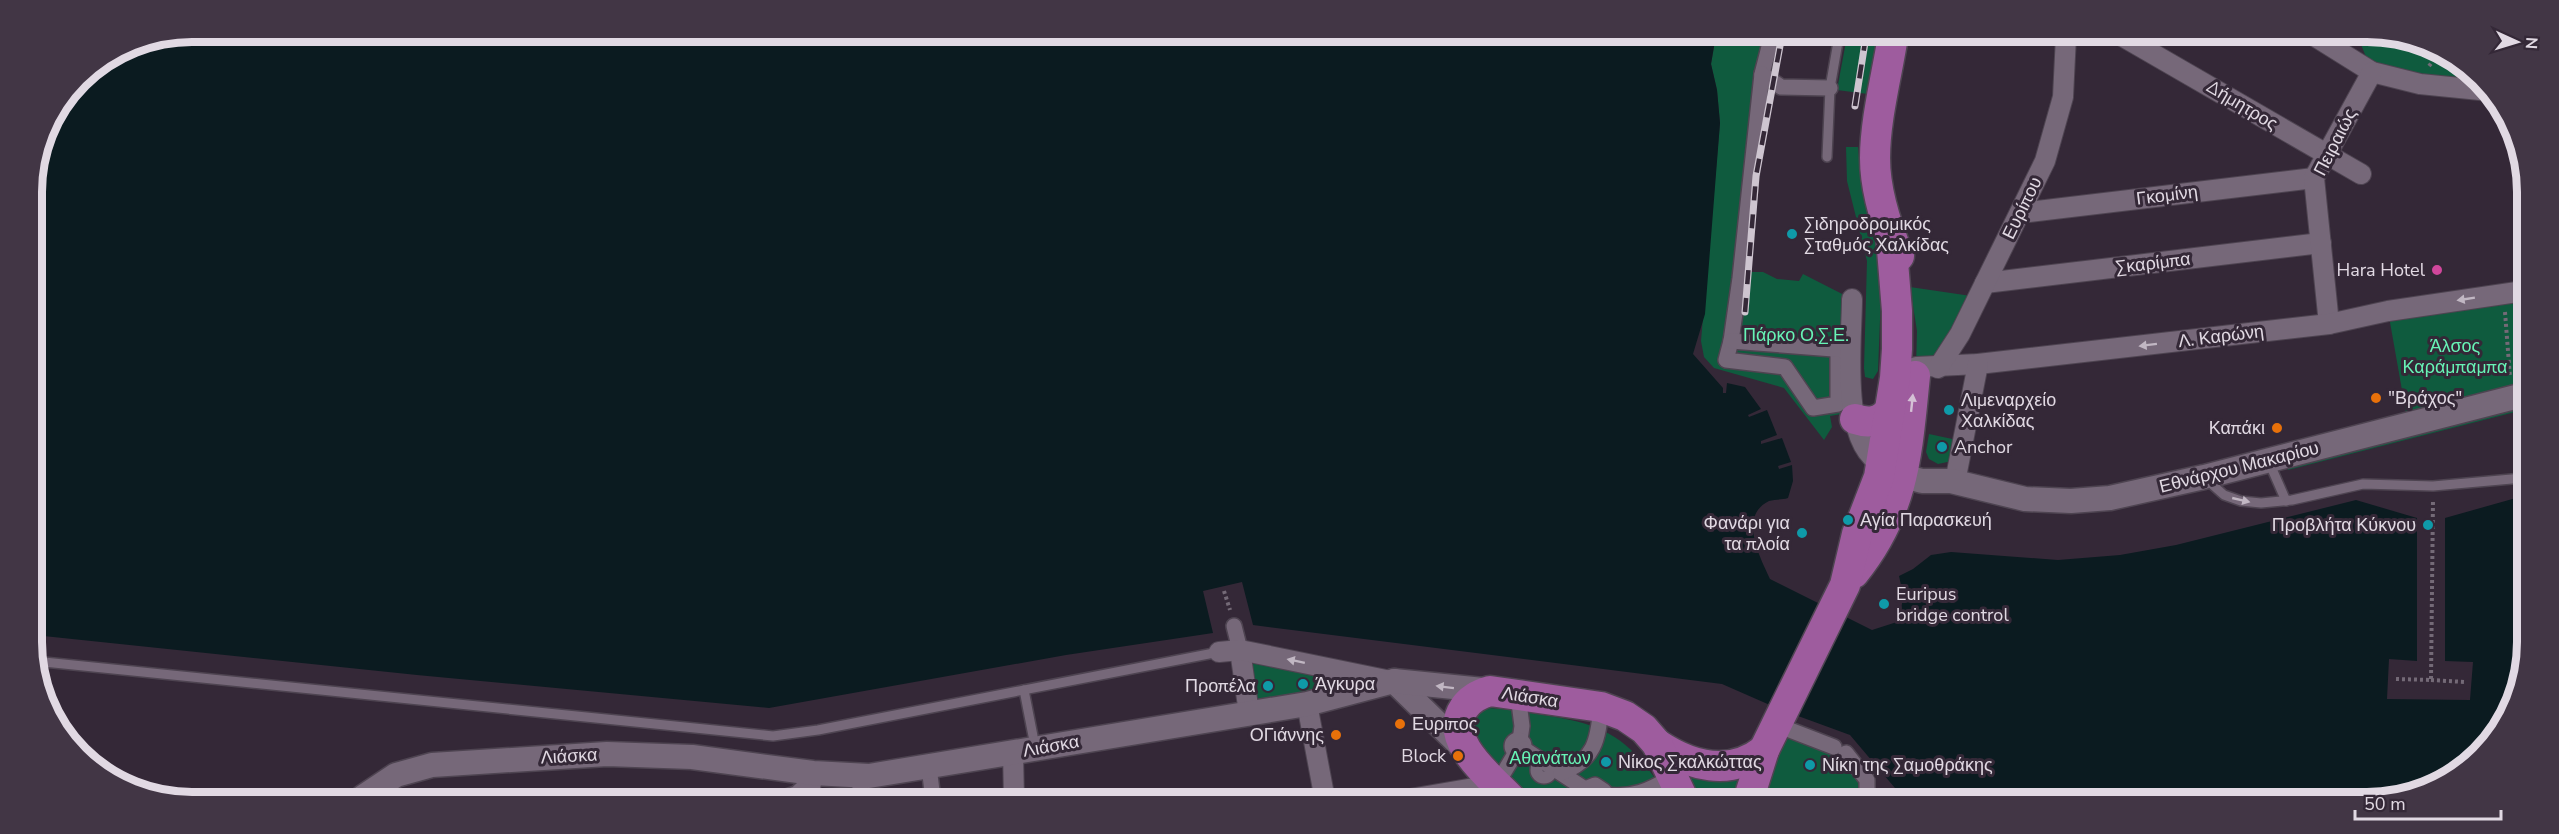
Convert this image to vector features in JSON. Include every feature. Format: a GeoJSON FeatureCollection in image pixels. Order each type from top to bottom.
{"type":"FeatureCollection","features":[{"type":"Feature","properties":{"kind":"main road"},"geometry":{"type":"LineString","coordinates":[[1658,744],[1673,754],[1696,763],[1730,766],[1758,764],[1844,588],[1857,534],[1873,497],[1897,467],[1927,368],[1904,268],[1891,237],[1879,196],[1875,157],[1892,42]]}},
{"type":"Feature","properties":{"kind":"main road"},"geometry":{"type":"LineString","coordinates":[[1891,237],[1897,329],[1890,410],[1897,467]]}},
{"type":"Feature","properties":{"kind":"main road"},"geometry":{"type":"LineString","coordinates":[[1855,419],[1866,422],[1878,421],[1890,410]]}},
{"type":"Feature","properties":{"kind":"main road"},"geometry":{"type":"LineString","coordinates":[[1504,792],[1467,752],[1460,742],[1458,729],[1462,711],[1474,698],[1485,693],[1507,693]]}},
{"type":"Feature","properties":{"kind":"main road","name":"Λιάσκα"},"geometry":{"type":"LineString","coordinates":[[1507,693],[1601,707],[1625,716],[1644,729],[1658,744],[1677,789]]}},
{"type":"Feature","properties":{"kind":"street"},"geometry":{"type":"LineString","coordinates":[[1770,42],[1762,74],[1731,340],[1726,360],[1785,367],[1813,408],[1838,404],[1852,299]]}},
{"type":"Feature","properties":{"kind":"street","name":"Ευρίπου"},"geometry":{"type":"LineString","coordinates":[[1927,368],[1960,334],[2045,160],[2058,120],[2066,78],[2066,42]]}},
{"type":"Feature","properties":{"kind":"street","name":"Δήμητρος"},"geometry":{"type":"LineString","coordinates":[[2132,42],[2361,174]]}},
{"type":"Feature","properties":{"kind":"street"},"geometry":{"type":"LineString","coordinates":[[2324,42],[2372,72],[2420,84],[2476,90]]}},
{"type":"Feature","properties":{"kind":"street","name":"Πειραιώς"},"geometry":{"type":"LineString","coordinates":[[2329,324],[2314,178],[2372,72]]}},
{"type":"Feature","properties":{"kind":"street"},"geometry":{"type":"LineString","coordinates":[[1762,74],[1781,87],[1830,88]]}},
{"type":"Feature","properties":{"kind":"street","name":"Γκομίνη"},"geometry":{"type":"LineString","coordinates":[[2020,213],[2314,178]]}},
{"type":"Feature","properties":{"kind":"street","name":"Σκαρίμπα"},"geometry":{"type":"LineString","coordinates":[[1985,283],[2321,243]]}},
{"type":"Feature","properties":{"kind":"street","name":"Λ. Καρώνη"},"geometry":{"type":"LineString","coordinates":[[1927,368],[2329,324],[2388,311],[2517,292]]}},
{"type":"Feature","properties":{"kind":"street"},"geometry":{"type":"LineString","coordinates":[[1731,340],[1845,350]]}},
{"type":"Feature","properties":{"kind":"street"},"geometry":{"type":"LineString","coordinates":[[1845,350],[1855,419],[1866,452],[1897,467]]}},
{"type":"Feature","properties":{"kind":"street"},"geometry":{"type":"LineString","coordinates":[[1953,482],[1978,364]]}},
{"type":"Feature","properties":{"kind":"street","name":"Εθνάρχου Μακαρίου"},"geometry":{"type":"LineString","coordinates":[[1897,467],[1922,481],[1953,482],[2025,499],[2071,501],[2110,498],[2204,477],[2517,396]]}},
{"type":"Feature","properties":{"kind":"street"},"geometry":{"type":"LineString","coordinates":[[1234,626],[1249,712]]}},
{"type":"Feature","properties":{"kind":"street"},"geometry":{"type":"LineString","coordinates":[[1219,652],[1240,650],[1394,681],[1467,752]]}},
{"type":"Feature","properties":{"kind":"street","name":"Λιάσκα"},"geometry":{"type":"LineString","coordinates":[[370,792],[396,775],[432,765],[607,754],[692,757],[813,774],[860,788],[929,766],[1028,746],[1307,704],[1394,681],[1507,693]]}},
{"type":"Feature","properties":{"kind":"street"},"geometry":{"type":"LineString","coordinates":[[1504,792],[1520,747],[1522,726],[1507,693]]}},
{"type":"Feature","properties":{"kind":"street"},"geometry":{"type":"LineString","coordinates":[[1307,704],[1324,792]]}},
{"type":"Feature","properties":{"kind":"street"},"geometry":{"type":"LineString","coordinates":[[1554,769],[1575,767],[1586,758],[1594,745],[1601,707]]}},
{"type":"Feature","properties":{"kind":"street"},"geometry":{"type":"LineString","coordinates":[[1016,792],[1028,746]]}},
{"type":"Feature","properties":{"kind":"street"},"geometry":{"type":"LineString","coordinates":[[1520,747],[1554,769],[1580,792]]}},
{"type":"Feature","properties":{"kind":"street"},"geometry":{"type":"LineString","coordinates":[[1758,764],[1840,750],[1867,780],[1867,792]]}},
{"type":"Feature","properties":{"kind":"street"},"geometry":{"type":"LineString","coordinates":[[929,766],[932,792]]}},
{"type":"Feature","properties":{"kind":"street"},"geometry":{"type":"LineString","coordinates":[[809,792],[813,774]]}},
{"type":"Feature","properties":{"kind":"street"},"geometry":{"type":"LineString","coordinates":[[1587,792],[1595,785],[1602,788],[1604,792]]}},
{"type":"Feature","properties":{"kind":"street"},"geometry":{"type":"LineString","coordinates":[[1654,792],[1677,789]]}},
{"type":"Feature","properties":{"kind":"lane"},"geometry":{"type":"LineString","coordinates":[[1827,157],[1830,88],[1838,42]]}},
{"type":"Feature","properties":{"kind":"lane"},"geometry":{"type":"LineString","coordinates":[[2268,459],[2286,501]]}},
{"type":"Feature","properties":{"kind":"lane"},"geometry":{"type":"LineString","coordinates":[[2204,477],[2224,495],[2241,501],[2261,503],[2286,501],[2363,484],[2433,486],[2517,479]]}},
{"type":"Feature","properties":{"kind":"lane"},"geometry":{"type":"LineString","coordinates":[[44,662],[774,736],[818,730],[1219,652]]}},
{"type":"Feature","properties":{"kind":"lane"},"geometry":{"type":"LineString","coordinates":[[1024,690],[1028,746]]}},
{"type":"Feature","properties":{"kind":"lane"},"geometry":{"type":"LineString","coordinates":[[790,792],[813,774]]}},
{"type":"Feature","properties":{"kind":"path"},"geometry":{"type":"LineString","coordinates":[[2504,294],[2517,389]]}},
{"type":"Feature","properties":{"kind":"path"},"geometry":{"type":"LineString","coordinates":[[2431,680],[2433,513]]}},
{"type":"Feature","properties":{"kind":"path"},"geometry":{"type":"LineString","coordinates":[[2396,679],[2465,682]]}},
{"type":"Feature","properties":{"kind":"green space","name":"Πάρκο Ο.Σ.Ε."},"geometry":{"type":"Polygon","coordinates":[[[1715,42],[1762,42],[1738,272],[1763,272],[1777,279],[1799,281],[1803,274],[1852,299],[1853,412],[1830,416],[1832,427],[1824,440],[1784,388],[1714,368],[1704,357],[1701,341],[1720,123],[1717,90],[1711,64],[1715,42]]]}},
{"type":"Feature","properties":{"kind":"green space"},"geometry":{"type":"Polygon","coordinates":[[[1846,42],[1892,42],[1883,96],[1837,90],[1846,42]]]}},
{"type":"Feature","properties":{"kind":"green space"},"geometry":{"type":"Polygon","coordinates":[[[2360,42],[2387,43],[2424,53],[2442,62],[2471,84],[2372,72],[2360,42]]]}},
{"type":"Feature","properties":{"kind":"green space"},"geometry":{"type":"Polygon","coordinates":[[[1846,147],[1858,147],[1861,183],[1877,241],[1881,294],[1878,371],[1873,379],[1865,377],[1867,261],[1847,181],[1846,147]]]}},
{"type":"Feature","properties":{"kind":"green space"},"geometry":{"type":"Polygon","coordinates":[[[1910,287],[1978,297],[1938,368],[1916,367],[1917,331],[1910,287]]]}},
{"type":"Feature","properties":{"kind":"green space","name":"Άλσος Καράμπαμπα"},"geometry":{"type":"Polygon","coordinates":[[[2517,292],[2517,397],[2408,424],[2388,311],[2517,292]]]}},
{"type":"Feature","properties":{"kind":"green space"},"geometry":{"type":"Polygon","coordinates":[[[2517,408],[2517,412],[2288,470],[2288,466],[2517,408]]]}},
{"type":"Feature","properties":{"kind":"green space"},"geometry":{"type":"Polygon","coordinates":[[[1929,434],[1957,440],[1952,461],[1938,464],[1929,459],[1926,452],[1929,434]]]}},
{"type":"Feature","properties":{"kind":"green space"},"geometry":{"type":"Polygon","coordinates":[[[1240,650],[1347,672],[1343,695],[1249,713],[1240,650]]]}},
{"type":"Feature","properties":{"kind":"green space","name":"Αθανάτων"},"geometry":{"type":"Polygon","coordinates":[[[1489,708],[1516,711],[1567,719],[1604,731],[1632,750],[1664,792],[1519,792],[1476,749],[1472,720],[1489,708]]]}},
{"type":"Feature","properties":{"kind":"green space"},"geometry":{"type":"Polygon","coordinates":[[[1777,725],[1834,747],[1853,760],[1864,792],[1682,792],[1673,754],[1719,767],[1777,725]]]}},
{"type":"Feature","properties":{"kind":"green space"},"geometry":{"type":"Polygon","coordinates":[[[1008,789],[1008,792],[988,792],[1008,789]]]}},
{"type":"Feature","properties":{"kind":"shaded area"},"geometry":{"type":"Polygon","coordinates":[[[182,42],[1715,42],[1711,64],[1717,90],[1720,123],[1705,314],[1693,354],[1723,388],[1723,393],[1726,393],[1727,383],[1745,387],[1761,409],[1748,415],[1749,417],[1767,410],[1777,435],[1761,441],[1761,444],[1782,438],[1791,462],[1778,466],[1779,469],[1792,465],[1793,481],[1788,498],[1769,501],[1760,508],[1753,526],[1757,549],[1770,579],[1872,630],[1900,621],[1903,594],[1899,576],[1913,569],[1931,555],[1951,552],[2058,560],[2120,555],[2176,545],[2356,500],[2417,518],[2417,661],[2389,659],[2387,699],[2470,700],[2473,662],[2445,661],[2445,518],[2517,498],[2516,662],[2506,699],[2486,733],[2466,755],[2450,767],[2424,781],[2377,792],[1898,792],[1850,735],[1779,709],[1722,684],[1253,625],[1242,582],[1203,591],[1213,633],[1066,655],[769,708],[417,675],[42,636],[42,182],[47,153],[62,117],[93,79],[126,57],[144,50],[182,42]]]}},
{"type":"Feature","properties":{"kind":"railway"},"geometry":{"type":"LineString","coordinates":[[1745,312],[1756,176],[1781,42]]}},
{"type":"Feature","properties":{"kind":"railway"},"geometry":{"type":"LineString","coordinates":[[1855,106],[1865,42]]}},
{"type":"Feature","properties":{"kind":"place","name":"Σιδηροδρομικός Σταθμός Χαλκίδας"},"geometry":{"type":"Point","coordinates":[1792,234]}},
{"type":"Feature","properties":{"kind":"place","name":"Hara Hotel"},"geometry":{"type":"Point","coordinates":[2437,270]}},
{"type":"Feature","properties":{"kind":"place","name":"\"Βράχος\""},"geometry":{"type":"Point","coordinates":[2376,398]}},
{"type":"Feature","properties":{"kind":"place","name":"Λιμεναρχείο Χαλκίδας"},"geometry":{"type":"Point","coordinates":[1949,410]}},
{"type":"Feature","properties":{"kind":"place","name":"Καπάκι"},"geometry":{"type":"Point","coordinates":[2277,428]}},
{"type":"Feature","properties":{"kind":"place","name":"Anchor"},"geometry":{"type":"Point","coordinates":[1942,447]}},
{"type":"Feature","properties":{"kind":"place","name":"Αγία Παρασκευή"},"geometry":{"type":"Point","coordinates":[1848,520]}},
{"type":"Feature","properties":{"kind":"place","name":"Προβλήτα Κύκνου"},"geometry":{"type":"Point","coordinates":[2428,525]}},
{"type":"Feature","properties":{"kind":"place","name":"Φανάρι για τα πλοία"},"geometry":{"type":"Point","coordinates":[1802,533]}},
{"type":"Feature","properties":{"kind":"place","name":"Euripus bridge control"},"geometry":{"type":"Point","coordinates":[1884,604]}},
{"type":"Feature","properties":{"kind":"place","name":"Άγκυρα"},"geometry":{"type":"Point","coordinates":[1303,684]}},
{"type":"Feature","properties":{"kind":"place","name":"Προπέλα"},"geometry":{"type":"Point","coordinates":[1268,686]}},
{"type":"Feature","properties":{"kind":"place","name":"Ευριπος"},"geometry":{"type":"Point","coordinates":[1400,724]}},
{"type":"Feature","properties":{"kind":"place","name":"ΟΓιάννης"},"geometry":{"type":"Point","coordinates":[1336,735]}},
{"type":"Feature","properties":{"kind":"place","name":"Block"},"geometry":{"type":"Point","coordinates":[1458,756]}},
{"type":"Feature","properties":{"kind":"place","name":"Νίκος Σκαλκώττας"},"geometry":{"type":"Point","coordinates":[1606,762]}},
{"type":"Feature","properties":{"kind":"place","name":"Νίκη της Σαμοθράκης"},"geometry":{"type":"Point","coordinates":[1810,765]}}]}
